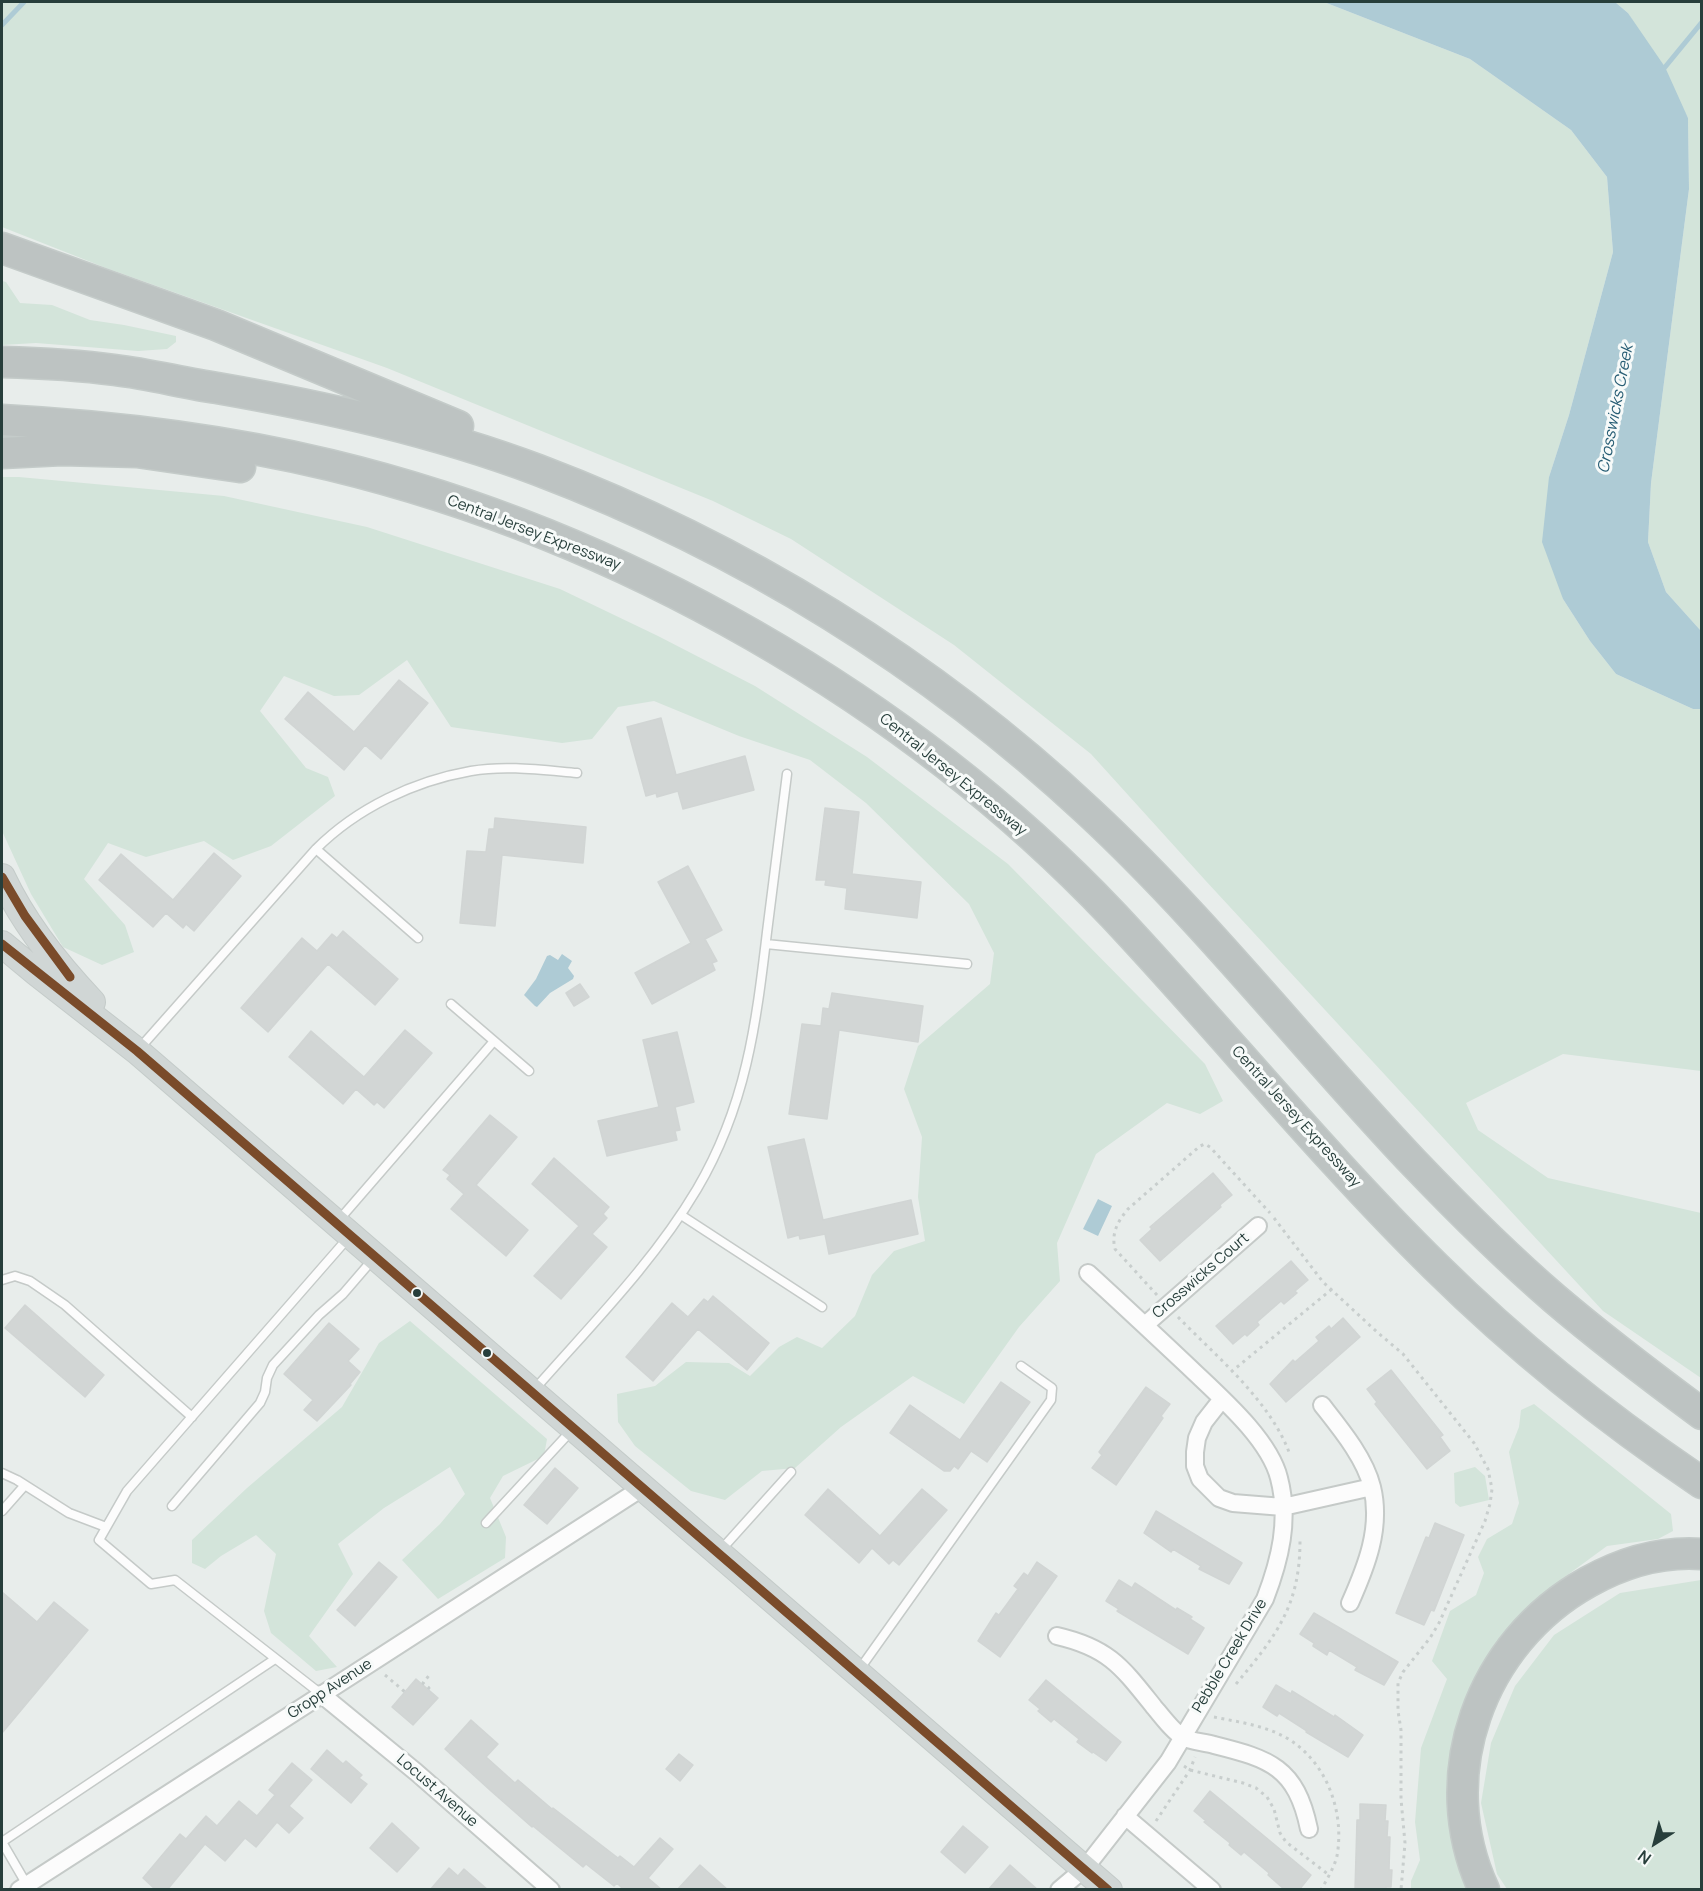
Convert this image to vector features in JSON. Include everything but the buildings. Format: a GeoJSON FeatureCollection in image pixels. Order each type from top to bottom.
{"type":"FeatureCollection","features":[{"type":"Feature","properties":{"kind":"highway"},"geometry":{"type":"LineString","coordinates":[[2,248],[216,325],[458,426],[537,470]]}},
{"type":"Feature","properties":{"kind":"highway"},"geometry":{"type":"LineString","coordinates":[[2,362],[116,370],[290,400],[362,416],[430,435],[537,470],[667,524],[808,600],[891,654],[954,699],[1023,753],[1089,812],[1152,874],[1412,1160],[1479,1229],[1551,1295],[1626,1357],[1701,1414]]}},
{"type":"Feature","properties":{"kind":"highway","name":"Central Jersey Expressway"},"geometry":{"type":"LineString","coordinates":[[2,420],[80,424],[249,447],[414,488],[495,515],[627,569],[693,602],[777,649],[858,701],[918,744],[985,797],[1049,853],[1110,913],[1370,1199],[1439,1270],[1513,1338],[1590,1402],[1701,1483]]}},
{"type":"Feature","properties":{"kind":"highway"},"geometry":{"type":"LineString","coordinates":[[2,453],[62,450],[137,452],[214,463],[390,496],[562,541]]}},
{"type":"Feature","properties":{"kind":"highway"},"geometry":{"type":"LineString","coordinates":[[1485,1890],[1468,1842],[1463,1809],[1463,1776],[1467,1746],[1476,1714],[1488,1684],[1503,1659],[1524,1632],[1548,1609],[1575,1589],[1604,1573],[1631,1562],[1660,1556],[1701,1554]]}},
{"type":"Feature","properties":{"kind":"main road"},"geometry":{"type":"LineString","coordinates":[[2,877],[11,897],[32,929],[77,986],[137,1051]]}},
{"type":"Feature","properties":{"kind":"main road"},"geometry":{"type":"LineString","coordinates":[[2,944],[137,1051],[1108,1890]]}},
{"type":"Feature","properties":{"kind":"street","name":"Crosswicks Court"},"geometry":{"type":"LineString","coordinates":[[1145,1325],[1258,1226]]}},
{"type":"Feature","properties":{"kind":"street","name":"Pebble Creek Drive"},"geometry":{"type":"LineString","coordinates":[[1059,1890],[1084,1868],[1170,1757],[1265,1599],[1276,1570],[1282,1544],[1283,1507],[1279,1478],[1268,1451],[1222,1399],[1088,1273]]}},
{"type":"Feature","properties":{"kind":"street"},"geometry":{"type":"LineString","coordinates":[[1222,1399],[1204,1422],[1197,1438],[1195,1466],[1200,1479],[1219,1498],[1233,1503],[1283,1507],[1372,1487]]}},
{"type":"Feature","properties":{"kind":"street"},"geometry":{"type":"LineString","coordinates":[[1322,1405],[1345,1433],[1358,1454],[1372,1487],[1374,1532],[1369,1556],[1350,1603]]}},
{"type":"Feature","properties":{"kind":"street","name":"Gropp Avenue"},"geometry":{"type":"LineString","coordinates":[[23,1887],[642,1488]]}},
{"type":"Feature","properties":{"kind":"street"},"geometry":{"type":"LineString","coordinates":[[1057,1636],[1077,1640],[1097,1648],[1115,1661],[1182,1737],[1253,1755],[1283,1773],[1295,1789],[1305,1809],[1309,1829]]}},
{"type":"Feature","properties":{"kind":"street","name":"Locust Avenue"},"geometry":{"type":"LineString","coordinates":[[321,1694],[416,1772],[551,1890]]}},
{"type":"Feature","properties":{"kind":"street"},"geometry":{"type":"LineString","coordinates":[[1125,1816],[1212,1890]]}},
{"type":"Feature","properties":{"kind":"lane"},"geometry":{"type":"LineString","coordinates":[[137,1051],[316,849],[354,817],[396,794],[434,780],[472,770],[512,768],[577,773]]}},
{"type":"Feature","properties":{"kind":"lane"},"geometry":{"type":"LineString","coordinates":[[532,1393],[645,1265],[681,1215],[719,1145],[737,1101],[751,1046],[759,1000],[787,774]]}},
{"type":"Feature","properties":{"kind":"lane"},"geometry":{"type":"LineString","coordinates":[[316,849],[418,938]]}},
{"type":"Feature","properties":{"kind":"lane"},"geometry":{"type":"LineString","coordinates":[[766,944],[967,964]]}},
{"type":"Feature","properties":{"kind":"lane"},"geometry":{"type":"LineString","coordinates":[[452,1004],[529,1071]]}},
{"type":"Feature","properties":{"kind":"lane"},"geometry":{"type":"LineString","coordinates":[[321,1694],[175,1580],[151,1584],[99,1540],[127,1491],[192,1417],[494,1041]]}},
{"type":"Feature","properties":{"kind":"lane"},"geometry":{"type":"LineString","coordinates":[[681,1215],[822,1307]]}},
{"type":"Feature","properties":{"kind":"lane"},"geometry":{"type":"LineString","coordinates":[[172,1506],[260,1403],[273,1365],[318,1315],[343,1294],[375,1257]]}},
{"type":"Feature","properties":{"kind":"lane"},"geometry":{"type":"LineString","coordinates":[[2,1280],[15,1276],[30,1281],[65,1305],[192,1417]]}},
{"type":"Feature","properties":{"kind":"lane"},"geometry":{"type":"LineString","coordinates":[[857,1673],[1052,1400],[1052,1388],[1021,1366]]}},
{"type":"Feature","properties":{"kind":"lane"},"geometry":{"type":"LineString","coordinates":[[486,1523],[573,1429]]}},
{"type":"Feature","properties":{"kind":"lane"},"geometry":{"type":"LineString","coordinates":[[718,1554],[791,1472]]}},
{"type":"Feature","properties":{"kind":"lane"},"geometry":{"type":"LineString","coordinates":[[2,1473],[69,1513],[106,1527]]}},
{"type":"Feature","properties":{"kind":"lane"},"geometry":{"type":"LineString","coordinates":[[2,1511],[25,1485]]}},
{"type":"Feature","properties":{"kind":"lane"},"geometry":{"type":"LineString","coordinates":[[23,1887],[2,1842],[276,1659]]}},
{"type":"Feature","properties":{"kind":"path"},"geometry":{"type":"LineString","coordinates":[[1231,1372],[1332,1289]]}},
{"type":"Feature","properties":{"kind":"path"},"geometry":{"type":"LineString","coordinates":[[428,1689],[423,1683],[431,1673]]}},
{"type":"Feature","properties":{"kind":"path"},"geometry":{"type":"LineString","coordinates":[[385,1675],[405,1692]]}},
{"type":"Feature","properties":{"kind":"path"},"geometry":{"type":"LineString","coordinates":[[1147,1835],[1190,1770],[1203,1742]]}},
{"type":"Feature","properties":{"kind":"path"},"geometry":{"type":"LineString","coordinates":[[1170,1757],[1190,1770],[1257,1788],[1267,1797],[1274,1809],[1280,1833],[1286,1842],[1329,1875]]}},
{"type":"Feature","properties":{"kind":"green space"},"geometry":{"type":"Polygon","coordinates":[[[2,2],[1324,2],[1470,59],[1571,130],[1607,177],[1613,252],[1569,415],[1549,477],[1563,599],[1590,641],[1616,674],[1693,709],[1701,709],[1701,1071],[1563,1054],[1466,1103],[1478,1130],[1548,1178],[1701,1213],[1701,1378],[1603,1311],[1091,754],[954,645],[791,539],[713,501],[387,368],[106,268],[2,227],[2,2]]]}},
{"type":"Feature","properties":{"kind":"green space"},"geometry":{"type":"Polygon","coordinates":[[[1615,2],[1701,2],[1701,631],[1666,592],[1648,542],[1651,483],[1689,189],[1688,118],[1628,13],[1615,2]]]}},
{"type":"Feature","properties":{"kind":"green space"},"geometry":{"type":"Polygon","coordinates":[[[2,281],[6,282],[20,303],[52,305],[90,320],[176,336],[176,342],[167,349],[138,351],[36,343],[2,345],[2,281]]]}},
{"type":"Feature","properties":{"kind":"green space"},"geometry":{"type":"Polygon","coordinates":[[[2,477],[224,496],[367,527],[560,589],[658,636],[755,686],[867,757],[1008,864],[1205,1064],[1223,1101],[1200,1114],[1167,1103],[1096,1154],[1057,1243],[1060,1281],[1019,1327],[964,1404],[913,1376],[841,1427],[795,1468],[762,1471],[725,1500],[691,1491],[635,1446],[618,1422],[617,1394],[655,1386],[686,1362],[729,1363],[750,1376],[779,1347],[797,1337],[822,1348],[855,1316],[872,1275],[894,1251],[925,1241],[918,1197],[922,1137],[904,1089],[918,1046],[990,984],[994,953],[969,904],[866,803],[810,760],[739,736],[654,701],[618,707],[592,739],[562,743],[451,727],[407,660],[359,695],[334,696],[284,676],[260,711],[306,768],[328,777],[335,796],[271,846],[233,860],[204,841],[146,857],[108,843],[84,879],[125,925],[134,952],[102,965],[63,947],[31,894],[2,831],[2,477]]]}},
{"type":"Feature","properties":{"kind":"green space"},"geometry":{"type":"Polygon","coordinates":[[[410,1321],[547,1439],[544,1456],[503,1476],[490,1498],[506,1537],[505,1558],[438,1599],[402,1560],[440,1524],[465,1494],[450,1467],[384,1508],[338,1544],[353,1574],[309,1636],[337,1667],[316,1671],[271,1633],[264,1611],[276,1554],[256,1535],[221,1556],[205,1569],[192,1563],[192,1540],[247,1488],[342,1407],[379,1343],[410,1321]]]}},
{"type":"Feature","properties":{"kind":"green space"},"geometry":{"type":"Polygon","coordinates":[[[1534,1404],[1671,1514],[1673,1531],[1658,1539],[1607,1546],[1547,1590],[1491,1650],[1461,1717],[1447,1790],[1458,1862],[1470,1889],[1411,1889],[1411,1881],[1420,1860],[1415,1822],[1421,1748],[1447,1679],[1432,1661],[1450,1611],[1476,1595],[1484,1573],[1478,1557],[1487,1539],[1512,1524],[1519,1503],[1509,1452],[1519,1427],[1521,1410],[1534,1404]]]}},
{"type":"Feature","properties":{"kind":"green space"},"geometry":{"type":"Polygon","coordinates":[[[1475,1467],[1485,1476],[1489,1500],[1460,1507],[1455,1503],[1454,1473],[1475,1467]]]}},
{"type":"Feature","properties":{"kind":"green space"},"geometry":{"type":"Polygon","coordinates":[[[1701,1580],[1701,1889],[1507,1889],[1497,1874],[1481,1803],[1491,1743],[1515,1686],[1554,1635],[1620,1593],[1701,1580]]]}},
{"type":"Feature","properties":{"kind":"water"},"geometry":{"type":"Polygon","coordinates":[[[1324,2],[1615,2],[1628,13],[1665,67],[1688,118],[1689,189],[1651,483],[1648,542],[1666,592],[1701,631],[1701,709],[1693,709],[1616,674],[1590,641],[1563,599],[1542,542],[1549,477],[1569,415],[1613,252],[1607,177],[1571,130],[1470,59],[1324,2]]]}},
{"type":"Feature","properties":{"kind":"water"},"geometry":{"type":"Polygon","coordinates":[[[562,954],[572,961],[568,968],[574,976],[573,979],[550,993],[537,1007],[524,995],[536,979],[547,956],[550,955],[558,960],[562,954]]]}},
{"type":"Feature","properties":{"kind":"water"},"geometry":{"type":"Polygon","coordinates":[[[1098,1199],[1112,1206],[1098,1236],[1083,1229],[1098,1199]]]}},
{"type":"Feature","properties":{"kind":"waterway"},"geometry":{"type":"LineString","coordinates":[[2,25],[24,2]]}},
{"type":"Feature","properties":{"kind":"waterway","name":"Crosswicks Creek"},"geometry":{"type":"LineString","coordinates":[[1661,72],[1702,22]]}},
{"type":"Feature","properties":{"kind":"transit line"},"geometry":{"type":"LineString","coordinates":[[2,877],[25,916],[70,977]]}},
{"type":"Feature","properties":{"kind":"transit line"},"geometry":{"type":"LineString","coordinates":[[2,944],[137,1051],[1108,1890]]}}]}
